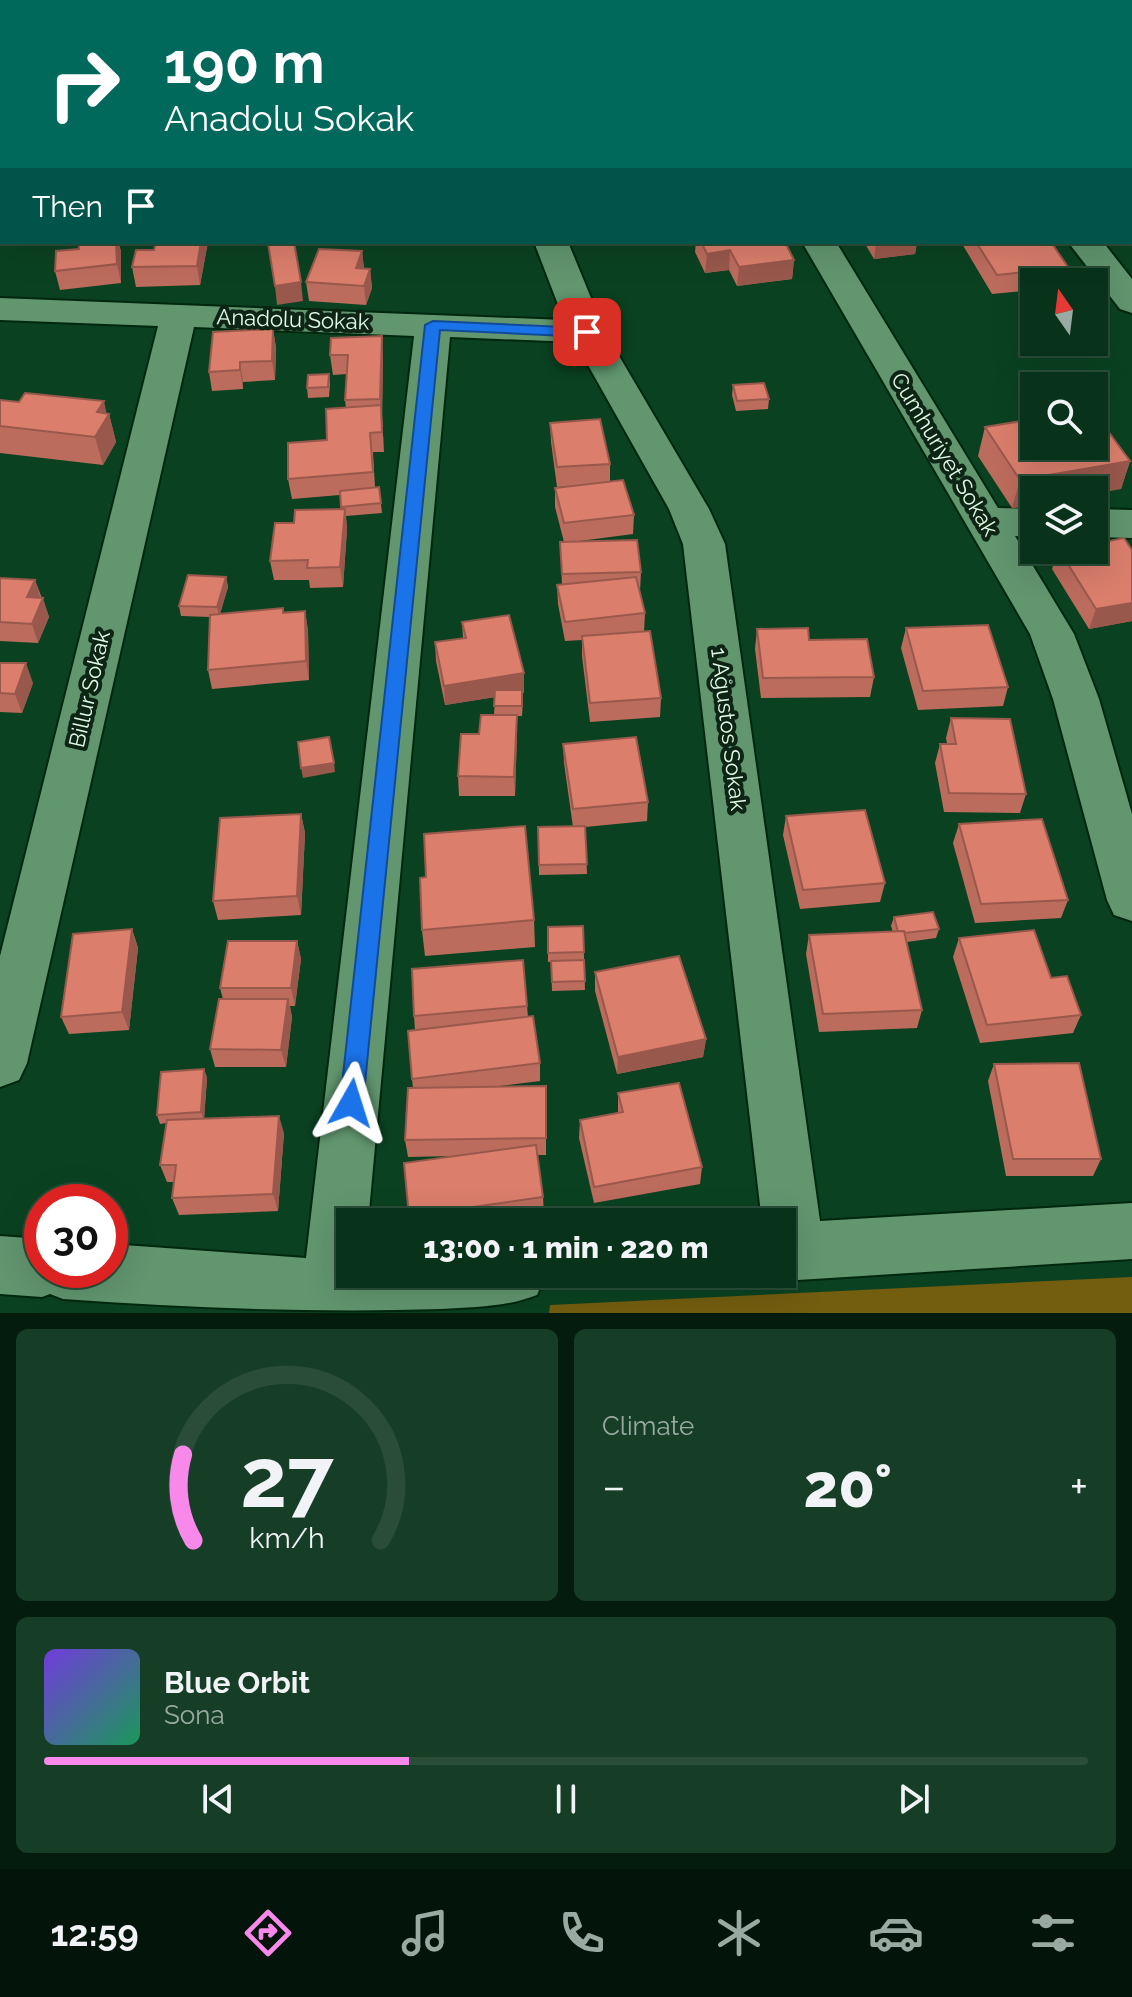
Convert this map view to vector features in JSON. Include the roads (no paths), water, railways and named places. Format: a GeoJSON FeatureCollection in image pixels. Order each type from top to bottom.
{"type":"FeatureCollection","features":[{"type":"Feature","properties":{"kind":"street","name":"1 Ağustos Sokak"},"geometry":{"type":"LineString","coordinates":[[552,244],[587,332],[689,509],[704,544],[783,1208]]}},
{"type":"Feature","properties":{"kind":"street","name":"Cumhuriyet Sokak"},"geometry":{"type":"LineString","coordinates":[[820,244],[1045,622],[1066,669],[1132,900]]}},
{"type":"Feature","properties":{"kind":"street"},"geometry":{"type":"LineString","coordinates":[[1087,244],[1132,302]]}},
{"type":"Feature","properties":{"kind":"street","name":"Anadolu Sokak"},"geometry":{"type":"LineString","coordinates":[[0,309],[587,332]]}},
{"type":"Feature","properties":{"kind":"street","name":"Billur Sokak"},"geometry":{"type":"LineString","coordinates":[[0,1063],[179,314]]}},
{"type":"Feature","properties":{"kind":"street"},"geometry":{"type":"LineString","coordinates":[[332,1289],[433,325]]}},
{"type":"Feature","properties":{"kind":"street"},"geometry":{"type":"LineString","coordinates":[[986,522],[1020,523]]}},
{"type":"Feature","properties":{"kind":"street"},"geometry":{"type":"LineString","coordinates":[[1108,523],[1132,524]]}},
{"type":"Feature","properties":{"kind":"street"},"geometry":{"type":"LineString","coordinates":[[796,1252],[1132,1231]]}},
{"type":"Feature","properties":{"kind":"street"},"geometry":{"type":"LineString","coordinates":[[0,1265],[24,1267]]}},
{"type":"Feature","properties":{"kind":"street"},"geometry":{"type":"LineString","coordinates":[[128,1275],[344,1288]]}}]}
